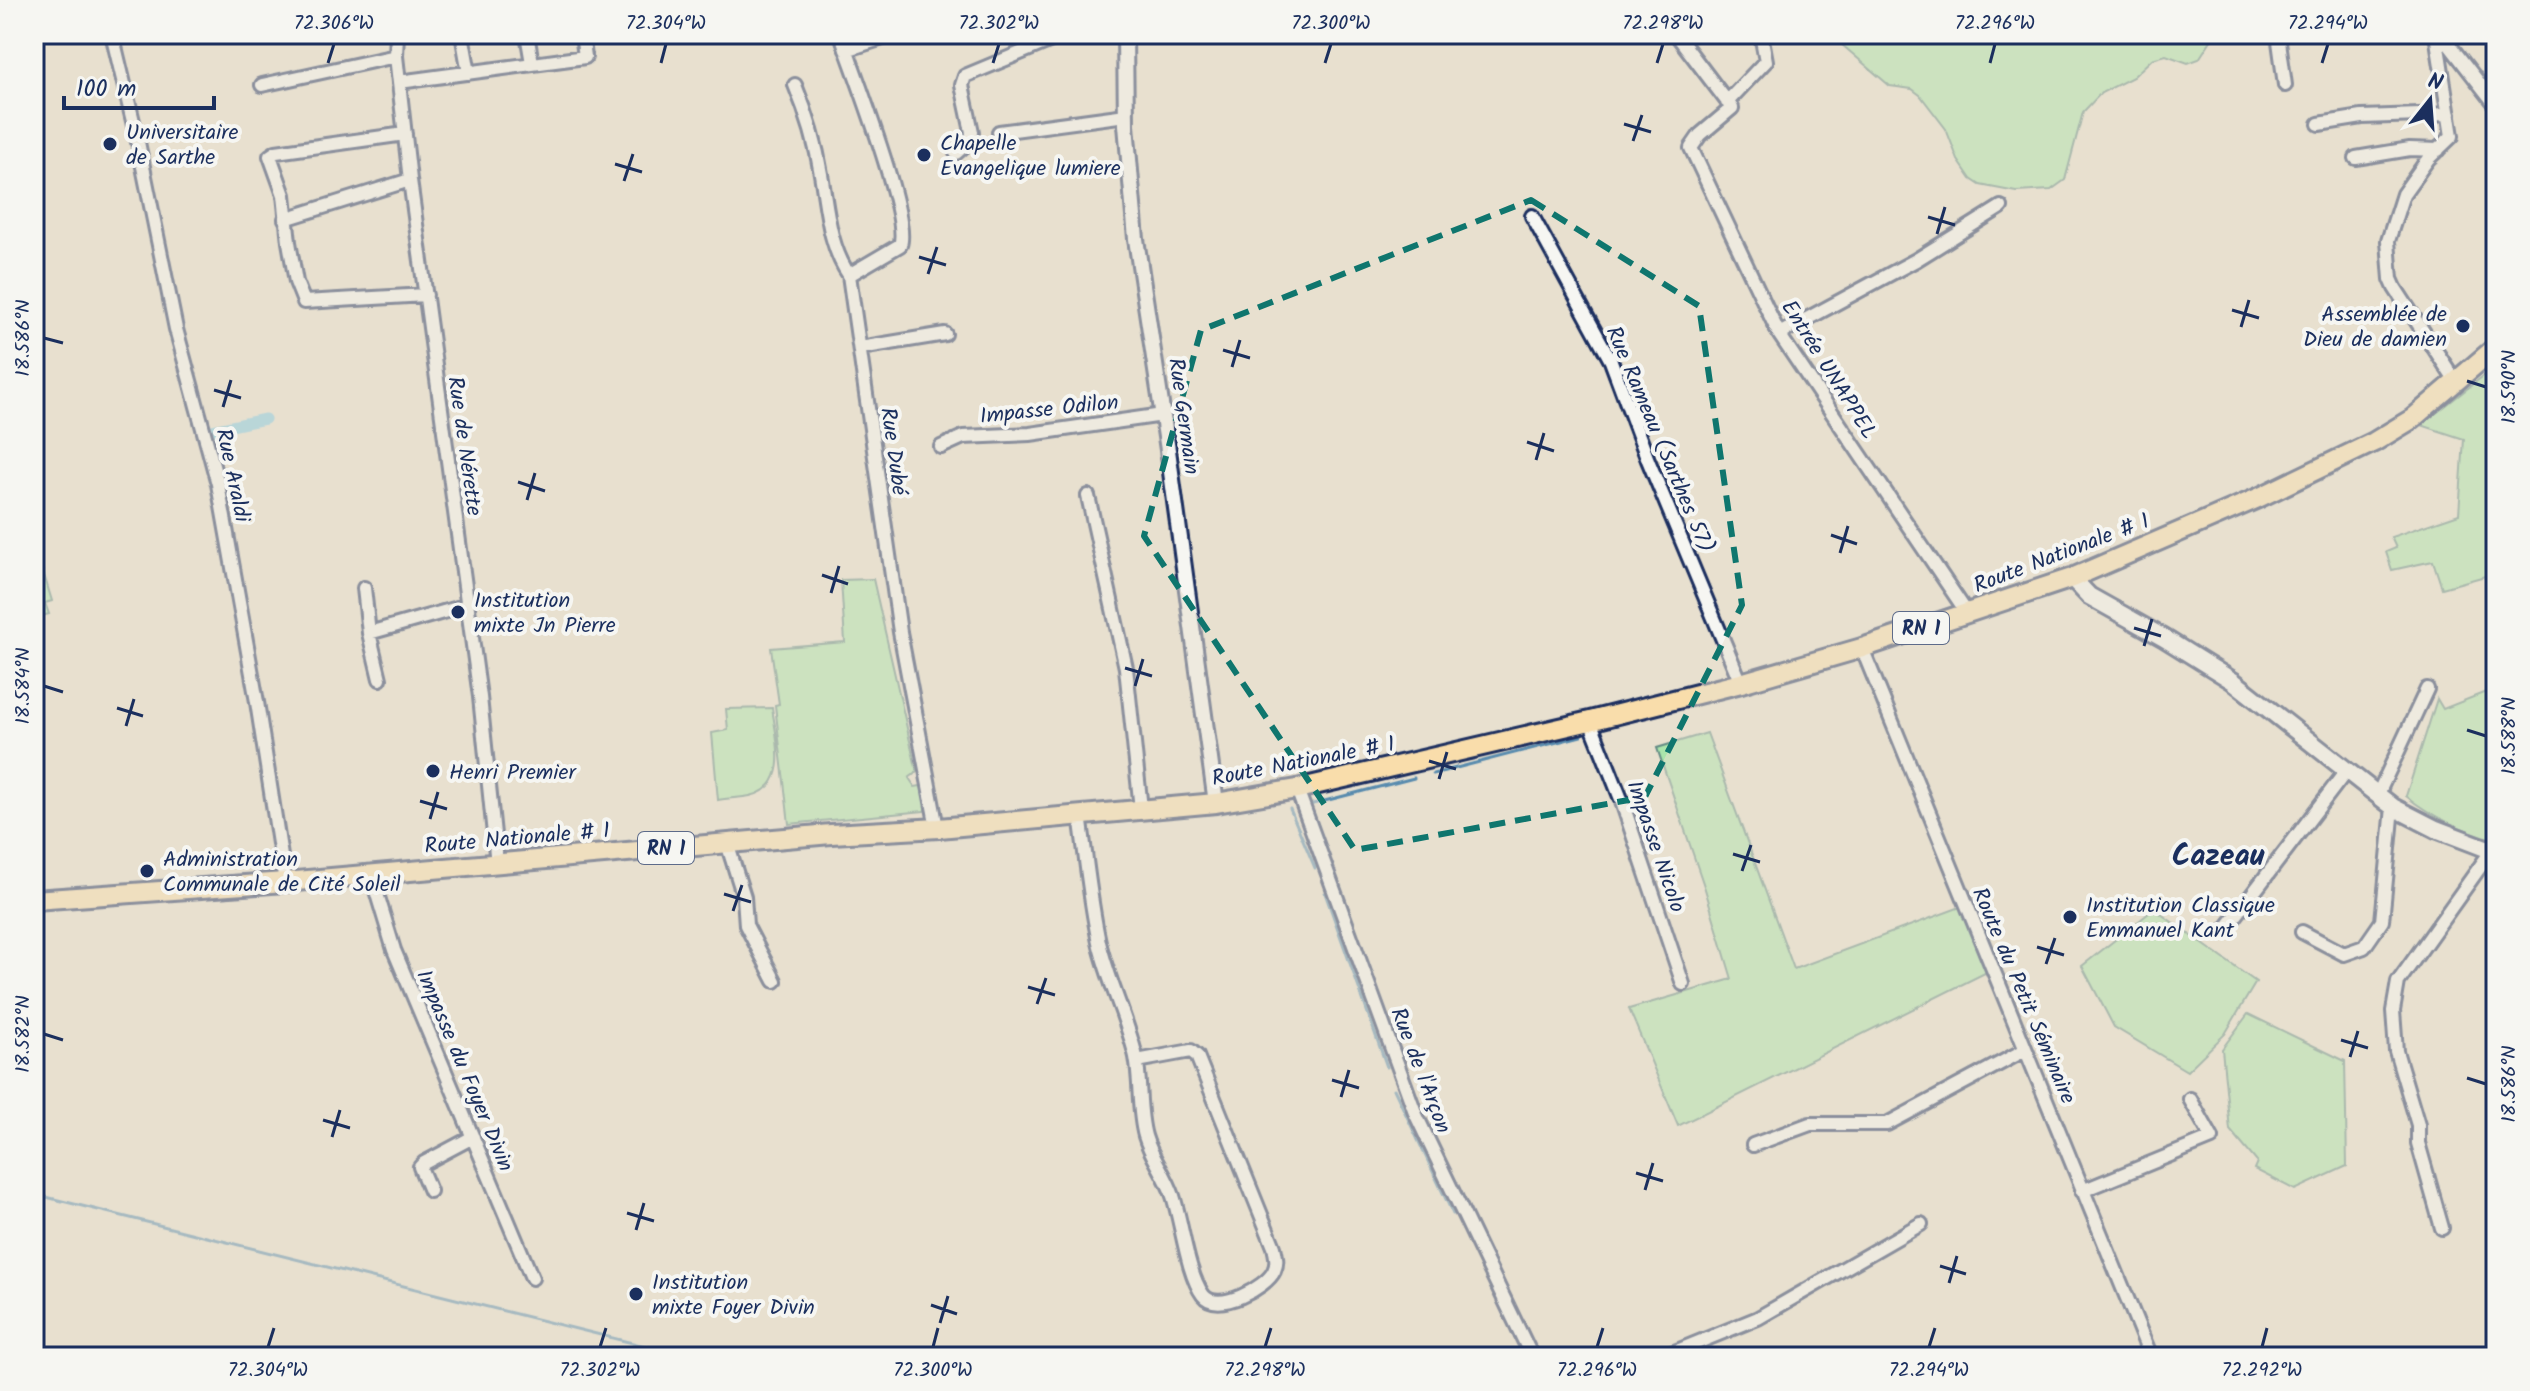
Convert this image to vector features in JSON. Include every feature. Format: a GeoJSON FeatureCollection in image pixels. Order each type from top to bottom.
{"type":"FeatureCollection","features":[{"type":"Feature","properties":{"kind":"main road","name":"Route Nationale # 1"},"geometry":{"type":"LineString","coordinates":[[34,900],[937,828],[1216,803],[1297,789],[1741,683],[1862,648],[2072,578],[2258,498],[2374,442],[2412,419],[2496,347]]}},
{"type":"Feature","properties":{"kind":"main road"},"geometry":{"type":"LineString","coordinates":[[2072,578],[2089,596],[2233,681],[2393,807],[2436,829],[2494,851]]}},
{"type":"Feature","properties":{"kind":"street","name":"Rue Araldi"},"geometry":{"type":"LineString","coordinates":[[112,34],[138,142],[176,329],[218,484],[285,882]]}},
{"type":"Feature","properties":{"kind":"street","name":"Rue de Nérette"},"geometry":{"type":"LineString","coordinates":[[397,34],[396,56],[410,180],[468,605],[497,864]]}},
{"type":"Feature","properties":{"kind":"street"},"geometry":{"type":"LineString","coordinates":[[462,34],[469,73]]}},
{"type":"Feature","properties":{"kind":"street"},"geometry":{"type":"LineString","coordinates":[[527,34],[532,63]]}},
{"type":"Feature","properties":{"kind":"street"},"geometry":{"type":"LineString","coordinates":[[399,82],[585,57],[582,34]]}},
{"type":"Feature","properties":{"kind":"street"},"geometry":{"type":"LineString","coordinates":[[841,34],[894,192],[902,239],[900,245],[849,275]]}},
{"type":"Feature","properties":{"kind":"street"},"geometry":{"type":"LineString","coordinates":[[846,50],[895,34]]}},
{"type":"Feature","properties":{"kind":"street"},"geometry":{"type":"LineString","coordinates":[[956,153],[971,140],[972,132],[962,85],[965,76],[1066,34]]}},
{"type":"Feature","properties":{"kind":"street","name":"Rue Germain"},"geometry":{"type":"LineString","coordinates":[[1125,34],[1126,115],[1136,239],[1216,803]]}},
{"type":"Feature","properties":{"kind":"street"},"geometry":{"type":"LineString","coordinates":[[1676,34],[1730,105]]}},
{"type":"Feature","properties":{"kind":"street","name":"Entrée UNAPPEL"},"geometry":{"type":"LineString","coordinates":[[1761,34],[1766,61],[1691,148],[1779,334],[1967,613]]}},
{"type":"Feature","properties":{"kind":"street"},"geometry":{"type":"LineString","coordinates":[[2278,34],[2285,85]]}},
{"type":"Feature","properties":{"kind":"street"},"geometry":{"type":"LineString","coordinates":[[2438,34],[2496,105]]}},
{"type":"Feature","properties":{"kind":"street"},"geometry":{"type":"LineString","coordinates":[[2438,34],[2452,136],[2428,159],[2403,194],[2390,229],[2390,269],[2395,288],[2456,382]]}},
{"type":"Feature","properties":{"kind":"street"},"geometry":{"type":"LineString","coordinates":[[262,85],[396,56]]}},
{"type":"Feature","properties":{"kind":"street","name":"Rue Dubé"},"geometry":{"type":"LineString","coordinates":[[795,85],[810,120],[822,178],[823,200],[840,262],[849,275],[900,632],[937,828]]}},
{"type":"Feature","properties":{"kind":"street"},"geometry":{"type":"LineString","coordinates":[[2319,124],[2362,117],[2449,114]]}},
{"type":"Feature","properties":{"kind":"street"},"geometry":{"type":"LineString","coordinates":[[999,132],[1126,115]]}},
{"type":"Feature","properties":{"kind":"street"},"geometry":{"type":"LineString","coordinates":[[405,134],[271,155],[284,195],[296,282],[304,302],[426,295]]}},
{"type":"Feature","properties":{"kind":"street"},"geometry":{"type":"LineString","coordinates":[[2356,158],[2410,149],[2438,150]]}},
{"type":"Feature","properties":{"kind":"street"},"geometry":{"type":"LineString","coordinates":[[285,219],[410,180]]}},
{"type":"Feature","properties":{"kind":"street"},"geometry":{"type":"LineString","coordinates":[[1779,334],[1916,260],[2001,207]]}},
{"type":"Feature","properties":{"kind":"street","name":"Rue Rameau (Sarthes 57)"},"geometry":{"type":"LineString","coordinates":[[1532,216],[1611,361],[1648,460],[1741,683]]}},
{"type":"Feature","properties":{"kind":"street"},"geometry":{"type":"LineString","coordinates":[[860,348],[945,334]]}},
{"type":"Feature","properties":{"kind":"street","name":"Impasse Odilon"},"geometry":{"type":"LineString","coordinates":[[941,447],[963,437],[1030,434],[1163,415]]}},
{"type":"Feature","properties":{"kind":"street"},"geometry":{"type":"LineString","coordinates":[[1088,496],[1126,668],[1141,809]]}},
{"type":"Feature","properties":{"kind":"street"},"geometry":{"type":"LineString","coordinates":[[364,588],[369,633],[380,679]]}},
{"type":"Feature","properties":{"kind":"street"},"geometry":{"type":"LineString","coordinates":[[369,633],[468,605]]}},
{"type":"Feature","properties":{"kind":"street","name":"Route du Petit Séminaire"},"geometry":{"type":"LineString","coordinates":[[1862,648],[2151,1357]]}},
{"type":"Feature","properties":{"kind":"street"},"geometry":{"type":"LineString","coordinates":[[2378,794],[2427,689]]}},
{"type":"Feature","properties":{"kind":"street","name":"Impasse Nicolo"},"geometry":{"type":"LineString","coordinates":[[1590,721],[1621,799],[1683,984]]}},
{"type":"Feature","properties":{"kind":"street"},"geometry":{"type":"LineString","coordinates":[[2225,930],[2347,770]]}},
{"type":"Feature","properties":{"kind":"street","name":"Rue de l'Arçon"},"geometry":{"type":"LineString","coordinates":[[1297,789],[1416,1115],[1532,1357]]}},
{"type":"Feature","properties":{"kind":"street"},"geometry":{"type":"LineString","coordinates":[[2302,932],[2344,954],[2364,947],[2382,921],[2393,807]]}},
{"type":"Feature","properties":{"kind":"street"},"geometry":{"type":"LineString","coordinates":[[1080,815],[1099,942],[1137,1061],[1144,1133],[1151,1154],[1173,1195],[1196,1283],[1204,1298],[1214,1302],[1245,1295],[1273,1274],[1277,1260],[1197,1056],[1191,1051],[1182,1051],[1137,1061]]}},
{"type":"Feature","properties":{"kind":"street"},"geometry":{"type":"LineString","coordinates":[[727,843],[744,897],[746,925],[775,981]]}},
{"type":"Feature","properties":{"kind":"street"},"geometry":{"type":"LineString","coordinates":[[2442,1228],[2418,1143],[2418,1125],[2396,1051],[2393,1011],[2398,982],[2494,851]]}},
{"type":"Feature","properties":{"kind":"street","name":"Impasse du Foyer Divin"},"geometry":{"type":"LineString","coordinates":[[371,874],[394,950],[532,1278]]}},
{"type":"Feature","properties":{"kind":"street"},"geometry":{"type":"LineString","coordinates":[[1753,1145],[1810,1124],[1887,1124],[2025,1050]]}},
{"type":"Feature","properties":{"kind":"street"},"geometry":{"type":"LineString","coordinates":[[2082,1191],[2212,1138],[2190,1099]]}},
{"type":"Feature","properties":{"kind":"street"},"geometry":{"type":"LineString","coordinates":[[430,1191],[420,1167],[473,1137]]}},
{"type":"Feature","properties":{"kind":"street"},"geometry":{"type":"LineString","coordinates":[[1662,1357],[1758,1318],[1921,1224]]}},
{"type":"Feature","properties":{"kind":"highlighted area"},"geometry":{"type":"Polygon","coordinates":[[[1531,200],[1699,306],[1742,605],[1645,797],[1355,850],[1144,536],[1201,330],[1531,200]]]}},
{"type":"Feature","properties":{"kind":"green space"},"geometry":{"type":"Polygon","coordinates":[[[1833,34],[2215,34],[2199,59],[2188,63],[2166,55],[2152,59],[2133,77],[2101,93],[2083,112],[2065,180],[2051,190],[2016,192],[1980,185],[1971,179],[1958,160],[1946,129],[1920,95],[1912,89],[1890,86],[1833,34]]]}},
{"type":"Feature","properties":{"kind":"green space"},"geometry":{"type":"Polygon","coordinates":[[[2496,366],[2496,573],[2442,588],[2433,561],[2392,570],[2386,552],[2396,548],[2391,537],[2459,514],[2464,439],[2421,425],[2496,366]]]}},
{"type":"Feature","properties":{"kind":"green space"},"geometry":{"type":"Polygon","coordinates":[[[34,542],[52,601],[45,603],[49,614],[34,618],[34,542]]]}},
{"type":"Feature","properties":{"kind":"green space"},"geometry":{"type":"Polygon","coordinates":[[[873,579],[917,772],[909,778],[915,787],[921,786],[927,808],[924,811],[789,824],[771,648],[845,642],[841,580],[873,579]]]}},
{"type":"Feature","properties":{"kind":"green space"},"geometry":{"type":"Polygon","coordinates":[[[2496,688],[2496,840],[2448,822],[2406,796],[2437,699],[2443,709],[2496,688]]]}},
{"type":"Feature","properties":{"kind":"green space"},"geometry":{"type":"Polygon","coordinates":[[[772,708],[778,760],[772,783],[750,796],[718,800],[712,733],[728,730],[726,709],[772,708]]]}},
{"type":"Feature","properties":{"kind":"green space"},"geometry":{"type":"Polygon","coordinates":[[[1707,733],[1794,969],[1963,906],[1989,971],[1678,1126],[1629,1009],[1732,979],[1657,748],[1707,733]]]}},
{"type":"Feature","properties":{"kind":"green space"},"geometry":{"type":"Polygon","coordinates":[[[2154,909],[2256,982],[2225,1034],[2187,1071],[2114,1027],[2082,966],[2154,909]]]}},
{"type":"Feature","properties":{"kind":"green space"},"geometry":{"type":"Polygon","coordinates":[[[2248,1014],[2345,1061],[2347,1166],[2295,1190],[2254,1169],[2257,1162],[2230,1130],[2222,1049],[2248,1014]]]}},
{"type":"Feature","properties":{"kind":"waterway"},"geometry":{"type":"LineString","coordinates":[[208,431],[265,419]]}},
{"type":"Feature","properties":{"kind":"waterway"},"geometry":{"type":"LineString","coordinates":[[213,435],[216,455]]}},
{"type":"Feature","properties":{"kind":"waterway"},"geometry":{"type":"LineString","coordinates":[[1433,774],[1581,736]]}},
{"type":"Feature","properties":{"kind":"waterway"},"geometry":{"type":"LineString","coordinates":[[1309,805],[1414,778]]}},
{"type":"Feature","properties":{"kind":"waterway"},"geometry":{"type":"LineString","coordinates":[[1290,809],[1315,868]]}},
{"type":"Feature","properties":{"kind":"waterway"},"geometry":{"type":"LineString","coordinates":[[1325,893],[1387,1067]]}},
{"type":"Feature","properties":{"kind":"waterway"},"geometry":{"type":"LineString","coordinates":[[1394,1089],[1453,1214]]}},
{"type":"Feature","properties":{"kind":"waterway"},"geometry":{"type":"LineString","coordinates":[[34,1194],[689,1357]]}},
{"type":"Feature","properties":{"kind":"place","name":"Universitaire de Sarthe"},"geometry":{"type":"Point","coordinates":[110,144]}},
{"type":"Feature","properties":{"kind":"place","name":"Chapelle Evangelique lumiere"},"geometry":{"type":"Point","coordinates":[924,155]}},
{"type":"Feature","properties":{"kind":"place","name":"Assemblée de Dieu de damien"},"geometry":{"type":"Point","coordinates":[2463,326]}},
{"type":"Feature","properties":{"kind":"place","name":"Institution mixte Jn Pierre"},"geometry":{"type":"Point","coordinates":[458,612]}},
{"type":"Feature","properties":{"kind":"place","name":"Henri Premier"},"geometry":{"type":"Point","coordinates":[433,771]}},
{"type":"Feature","properties":{"kind":"place","name":"Administration Communale de Cité Soleil"},"geometry":{"type":"Point","coordinates":[147,871]}},
{"type":"Feature","properties":{"kind":"place","name":"Institution Classique Emmanuel Kant"},"geometry":{"type":"Point","coordinates":[2070,917]}},
{"type":"Feature","properties":{"kind":"place","name":"Institution mixte Foyer Divin"},"geometry":{"type":"Point","coordinates":[636,1294]}},
{"type":"Feature","properties":{"kind":"district","name":"Cazeau"},"geometry":{"type":"Point","coordinates":[2218,855]}}]}
